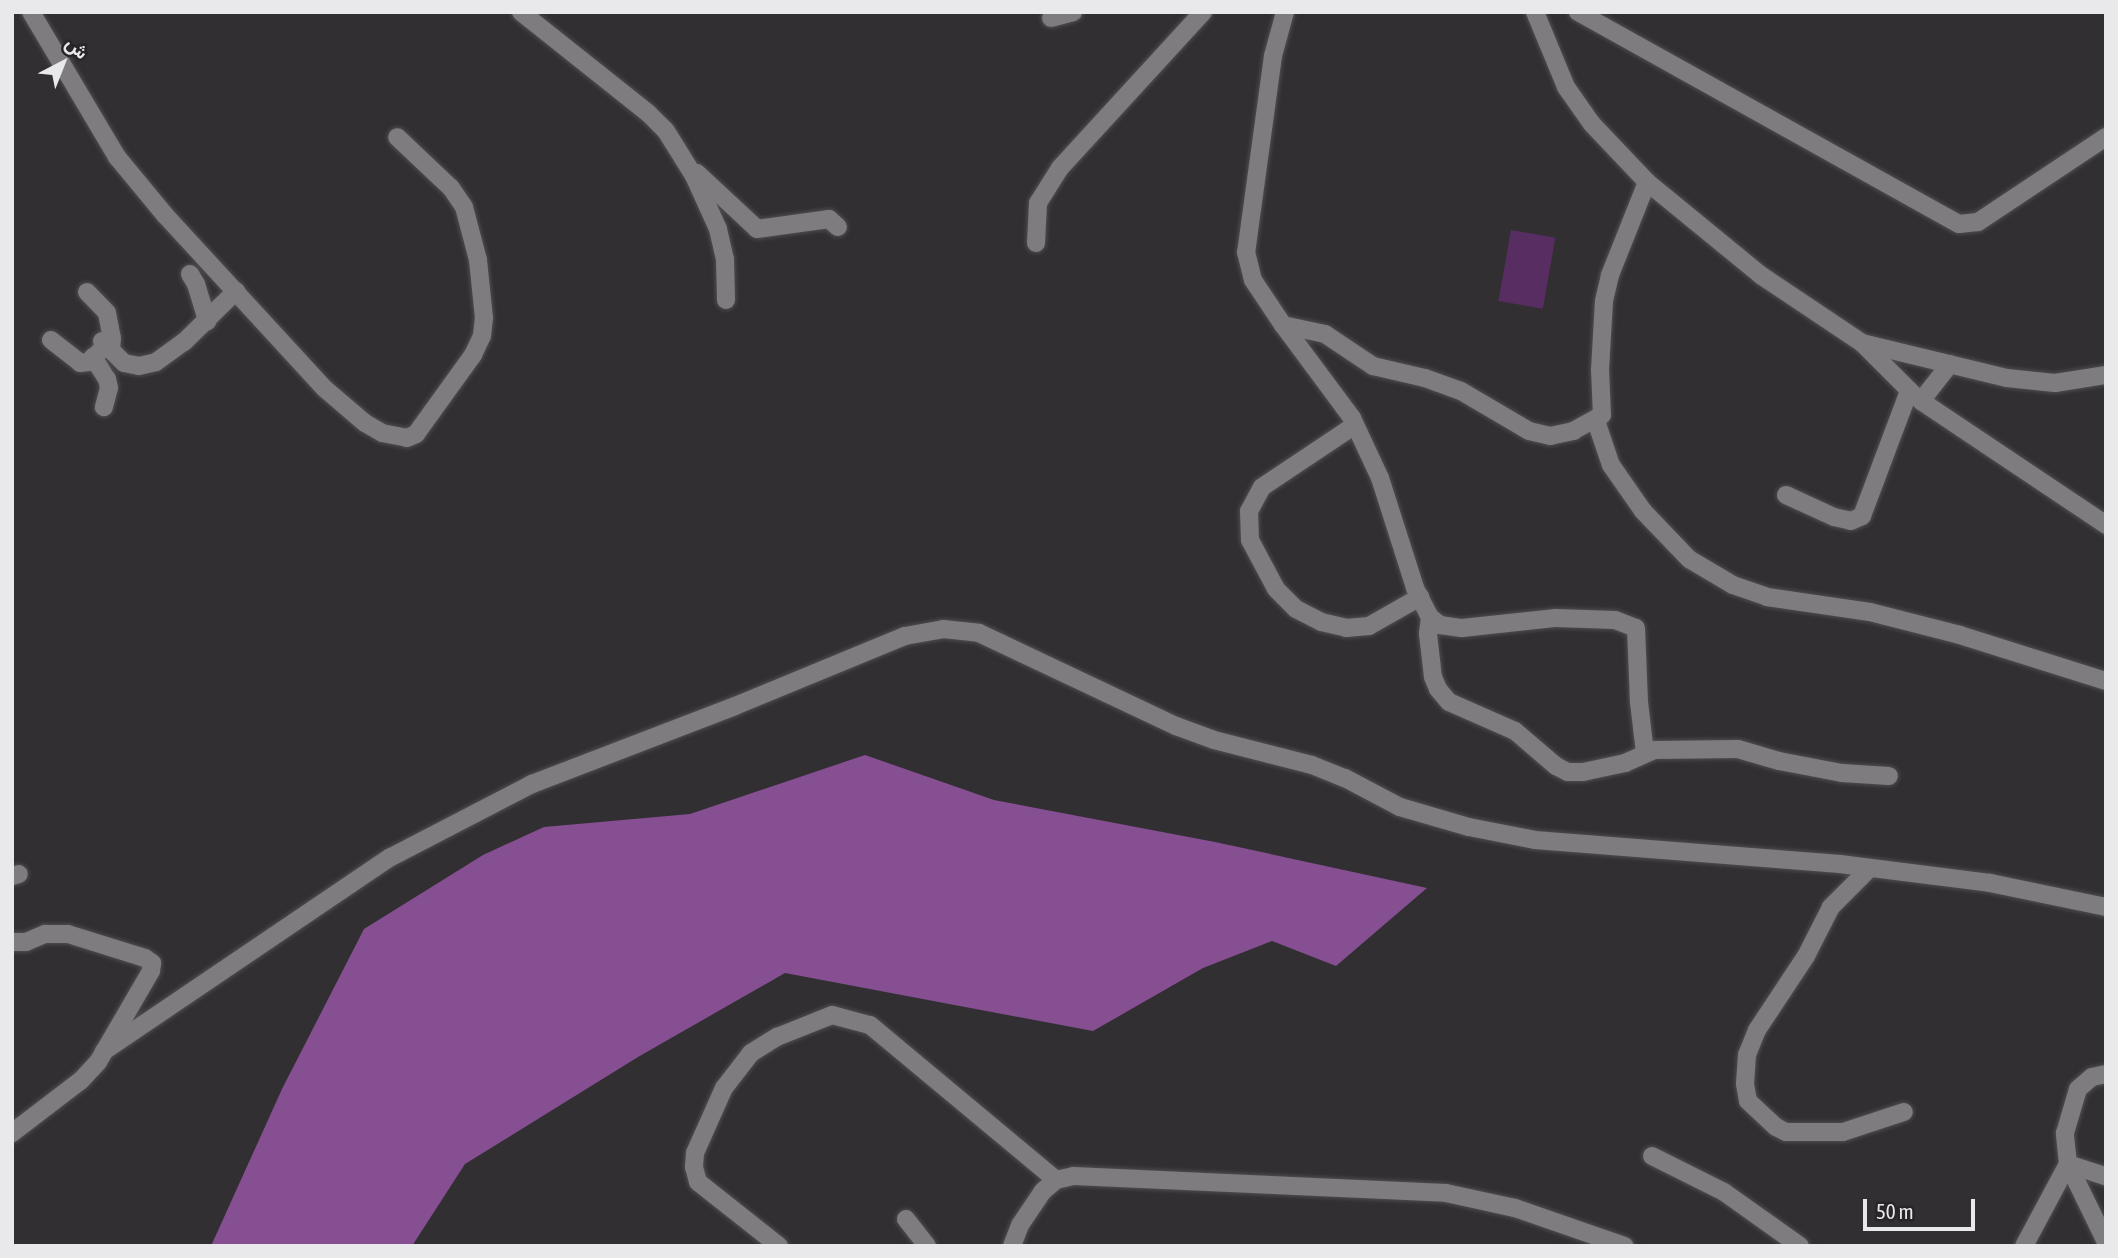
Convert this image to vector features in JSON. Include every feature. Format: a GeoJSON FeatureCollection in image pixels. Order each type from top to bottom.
{"type":"FeatureCollection","features":[{"type":"Feature","properties":{"kind":"street"},"geometry":{"type":"LineString","coordinates":[[31,12],[117,157],[164,215],[324,388],[365,424],[394,437],[407,438],[416,434],[473,355],[482,336],[484,318],[478,260],[464,207],[451,188],[397,137]]}},
{"type":"Feature","properties":{"kind":"street"},"geometry":{"type":"LineString","coordinates":[[521,12],[649,113],[666,131],[689,166],[718,229],[725,259],[726,300]]}},
{"type":"Feature","properties":{"kind":"street"},"geometry":{"type":"LineString","coordinates":[[1051,18],[1073,12]]}},
{"type":"Feature","properties":{"kind":"street"},"geometry":{"type":"LineString","coordinates":[[1036,243],[1038,203],[1060,168],[1203,12]]}},
{"type":"Feature","properties":{"kind":"street"},"geometry":{"type":"LineString","coordinates":[[1285,12],[1273,56],[1246,252],[1253,280],[1283,325],[1331,386],[1355,425],[1380,478],[1420,597],[1430,617],[1440,625],[1462,628],[1556,618],[1615,620],[1636,628],[1639,702],[1645,753]]}},
{"type":"Feature","properties":{"kind":"street"},"geometry":{"type":"LineString","coordinates":[[1535,12],[1566,87],[1592,124],[1647,182],[1762,276],[1862,343],[1915,396],[2106,524]]}},
{"type":"Feature","properties":{"kind":"street"},"geometry":{"type":"LineString","coordinates":[[1578,12],[1607,18],[1759,115],[1959,223],[1978,222],[2106,137]]}},
{"type":"Feature","properties":{"kind":"street"},"geometry":{"type":"LineString","coordinates":[[689,166],[757,229],[829,219],[838,227]]}},
{"type":"Feature","properties":{"kind":"street"},"geometry":{"type":"LineString","coordinates":[[1283,325],[1325,334],[1373,366],[1425,378],[1461,391],[1529,430],[1550,436],[1561,435],[1596,421],[1602,415],[1600,370],[1604,301],[1610,275],[1647,182]]}},
{"type":"Feature","properties":{"kind":"street"},"geometry":{"type":"LineString","coordinates":[[190,275],[196,284],[207,321]]}},
{"type":"Feature","properties":{"kind":"street"},"geometry":{"type":"LineString","coordinates":[[103,348],[124,363],[139,366],[156,362],[207,321],[236,291]]}},
{"type":"Feature","properties":{"kind":"street"},"geometry":{"type":"LineString","coordinates":[[51,340],[80,363],[89,362],[112,338],[107,313],[87,292]]}},
{"type":"Feature","properties":{"kind":"street"},"geometry":{"type":"LineString","coordinates":[[1862,343],[2007,378],[2055,383],[2106,375]]}},
{"type":"Feature","properties":{"kind":"street"},"geometry":{"type":"LineString","coordinates":[[103,348],[109,388],[104,407]]}},
{"type":"Feature","properties":{"kind":"street"},"geometry":{"type":"LineString","coordinates":[[1786,495],[1834,517],[1851,521],[1862,516],[1915,396],[1950,364]]}},
{"type":"Feature","properties":{"kind":"street"},"geometry":{"type":"LineString","coordinates":[[1596,421],[1611,465],[1643,511],[1689,559],[1734,585],[1767,597],[1870,612],[1960,635],[2106,681]]}},
{"type":"Feature","properties":{"kind":"street"},"geometry":{"type":"LineString","coordinates":[[1355,425],[1262,487],[1249,511],[1250,540],[1280,594],[1296,609],[1321,622],[1346,628],[1369,626],[1420,597]]}},
{"type":"Feature","properties":{"kind":"street"},"geometry":{"type":"LineString","coordinates":[[1430,617],[1427,634],[1433,677],[1438,690],[1449,702],[1514,731],[1556,766],[1568,772],[1583,772],[1625,763],[1645,753],[1738,749],[1829,771],[1889,776]]}},
{"type":"Feature","properties":{"kind":"street"},"geometry":{"type":"LineString","coordinates":[[104,1051],[391,857],[532,784],[736,706],[905,636],[943,629],[979,633],[1176,726],[1214,740],[1311,765],[1345,778],[1400,807],[1469,827],[1535,840],[1840,863],[1869,869],[1990,883],[2106,907]]}},
{"type":"Feature","properties":{"kind":"street"},"geometry":{"type":"LineString","coordinates":[[1869,869],[1831,907],[1805,956],[1757,1030],[1747,1055],[1745,1084],[1748,1101],[1776,1127],[1786,1132],[1843,1132],[1904,1112]]}},
{"type":"Feature","properties":{"kind":"street"},"geometry":{"type":"LineString","coordinates":[[12,942],[26,942],[45,934],[68,934],[145,958],[152,963],[151,971],[98,1062],[80,1081],[12,1133]]}},
{"type":"Feature","properties":{"kind":"street"},"geometry":{"type":"LineString","coordinates":[[779,1246],[698,1182],[695,1153],[724,1088],[751,1053],[777,1037],[831,1015],[870,1025],[1056,1180]]}},
{"type":"Feature","properties":{"kind":"street"},"geometry":{"type":"LineString","coordinates":[[2106,1074],[2092,1077],[2078,1089],[2065,1133],[2068,1164],[2106,1242]]}},
{"type":"Feature","properties":{"kind":"street"},"geometry":{"type":"LineString","coordinates":[[1653,1156],[1724,1192],[1800,1246]]}},
{"type":"Feature","properties":{"kind":"street"},"geometry":{"type":"LineString","coordinates":[[2068,1164],[2106,1176]]}},
{"type":"Feature","properties":{"kind":"street"},"geometry":{"type":"LineString","coordinates":[[2024,1246],[2068,1164]]}},
{"type":"Feature","properties":{"kind":"street"},"geometry":{"type":"LineString","coordinates":[[1012,1246],[1031,1206],[1056,1180],[1074,1176],[1446,1192],[1515,1208],[1625,1246]]}},
{"type":"Feature","properties":{"kind":"street"},"geometry":{"type":"LineString","coordinates":[[906,1219],[927,1246]]}},
{"type":"Feature","properties":{"kind":"shaded area"},"geometry":{"type":"Polygon","coordinates":[[[1511,230],[1555,238],[1543,309],[1498,301],[1511,230]]]}},
{"type":"Feature","properties":{"kind":"shaded area"},"geometry":{"type":"Polygon","coordinates":[[[865,755],[994,800],[1215,842],[1427,888],[1336,966],[1272,941],[1203,968],[1093,1031],[785,973],[638,1057],[465,1164],[412,1246],[211,1246],[282,1089],[364,929],[483,855],[544,827],[690,814],[865,755]]]}}]}
